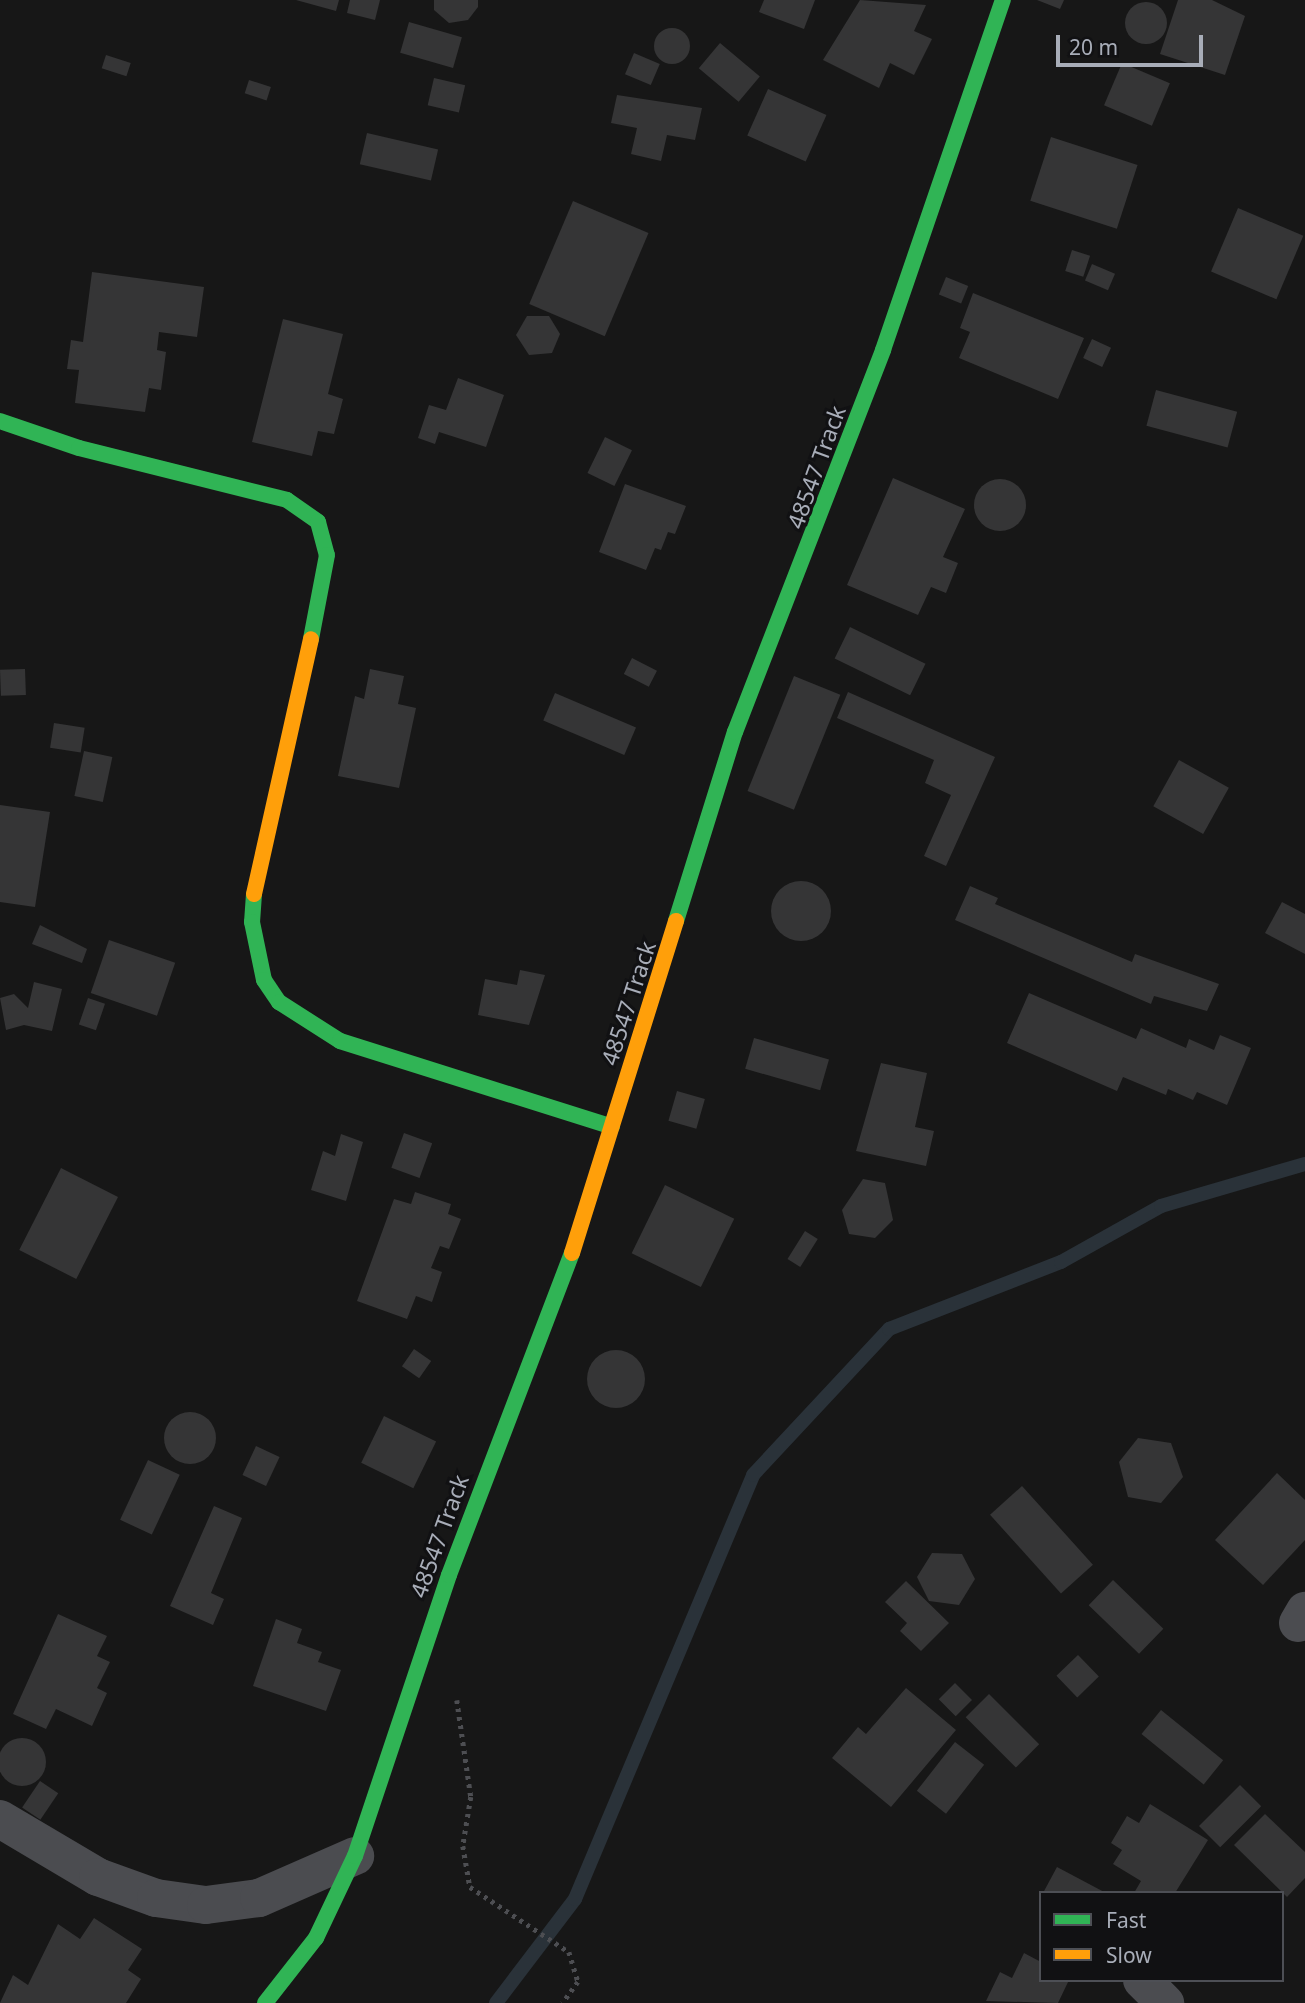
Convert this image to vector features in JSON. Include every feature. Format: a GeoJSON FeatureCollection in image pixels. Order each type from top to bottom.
{"type":"FeatureCollection","features":[{"type":"Feature","properties":{"kind":"street","name":"48547 Track"},"geometry":{"type":"LineString","coordinates":[[265,2003],[316,1938],[355,1856],[612,1127],[735,732],[883,350],[1003,0]]}},
{"type":"Feature","properties":{"kind":"street"},"geometry":{"type":"LineString","coordinates":[[0,421],[79,448],[286,500],[318,522],[327,555],[324,581],[255,881],[252,922],[264,981],[279,1002],[340,1041],[612,1127]]}},
{"type":"Feature","properties":{"kind":"street"},"geometry":{"type":"LineString","coordinates":[[0,1819],[98,1877],[156,1898],[206,1905],[259,1898],[355,1856]]}},
{"type":"Feature","properties":{"kind":"street"},"geometry":{"type":"LineString","coordinates":[[1144,1982],[1165,2003]]}},
{"type":"Feature","properties":{"kind":"path"},"geometry":{"type":"LineString","coordinates":[[457,1687],[471,1797],[463,1846],[470,1887],[511,1910],[569,1952],[578,1982],[562,2003]]}},
{"type":"Feature","properties":{"kind":"building"},"geometry":{"type":"Polygon","coordinates":[[[296,0],[339,0],[336,11],[296,0]]]}},
{"type":"Feature","properties":{"kind":"building"},"geometry":{"type":"Polygon","coordinates":[[[350,0],[380,0],[375,20],[347,13],[350,0]]]}},
{"type":"Feature","properties":{"kind":"building"},"geometry":{"type":"Polygon","coordinates":[[[434,0],[478,0],[478,7],[468,20],[449,23],[434,10],[434,0]]]}},
{"type":"Feature","properties":{"kind":"building"},"geometry":{"type":"Polygon","coordinates":[[[764,0],[815,0],[804,29],[759,12],[764,0]]]}},
{"type":"Feature","properties":{"kind":"building"},"geometry":{"type":"Polygon","coordinates":[[[860,0],[926,5],[914,31],[932,39],[914,75],[890,63],[879,88],[823,60],[860,0]]]}},
{"type":"Feature","properties":{"kind":"building"},"geometry":{"type":"Polygon","coordinates":[[[1037,0],[1064,0],[1060,9],[1037,0]]]}},
{"type":"Feature","properties":{"kind":"building"},"geometry":{"type":"Polygon","coordinates":[[[1178,0],[1212,0],[1245,16],[1225,75],[1160,54],[1178,0]]]}},
{"type":"Feature","properties":{"kind":"building"},"geometry":{"type":"Polygon","coordinates":[[[1146,2],[1161,8],[1167,23],[1161,38],[1146,44],[1131,38],[1125,23],[1131,8],[1146,2]]]}},
{"type":"Feature","properties":{"kind":"building"},"geometry":{"type":"Polygon","coordinates":[[[409,22],[462,37],[453,68],[400,53],[409,22]]]}},
{"type":"Feature","properties":{"kind":"building"},"geometry":{"type":"Polygon","coordinates":[[[672,28],[685,33],[690,46],[685,59],[672,64],[659,59],[654,46],[659,33],[672,28]]]}},
{"type":"Feature","properties":{"kind":"building"},"geometry":{"type":"Polygon","coordinates":[[[720,43],[760,76],[739,102],[699,68],[720,43]]]}},
{"type":"Feature","properties":{"kind":"building"},"geometry":{"type":"Polygon","coordinates":[[[634,53],[660,64],[651,85],[625,74],[634,53]]]}},
{"type":"Feature","properties":{"kind":"building"},"geometry":{"type":"Polygon","coordinates":[[[106,55],[131,63],[126,76],[102,68],[106,55]]]}},
{"type":"Feature","properties":{"kind":"building"},"geometry":{"type":"Polygon","coordinates":[[[1122,63],[1170,83],[1152,126],[1104,105],[1122,63]]]}},
{"type":"Feature","properties":{"kind":"building"},"geometry":{"type":"Polygon","coordinates":[[[434,78],[465,85],[459,112],[428,105],[434,78]]]}},
{"type":"Feature","properties":{"kind":"building"},"geometry":{"type":"Polygon","coordinates":[[[249,80],[271,87],[267,100],[245,93],[249,80]]]}},
{"type":"Feature","properties":{"kind":"building"},"geometry":{"type":"Polygon","coordinates":[[[768,89],[826,115],[806,162],[747,136],[768,89]]]}},
{"type":"Feature","properties":{"kind":"building"},"geometry":{"type":"Polygon","coordinates":[[[617,95],[702,108],[695,140],[667,135],[661,161],[631,154],[637,128],[611,123],[617,95]]]}},
{"type":"Feature","properties":{"kind":"building"},"geometry":{"type":"Polygon","coordinates":[[[367,133],[438,149],[431,181],[360,164],[367,133]]]}},
{"type":"Feature","properties":{"kind":"building"},"geometry":{"type":"Polygon","coordinates":[[[1051,137],[1138,165],[1117,229],[1030,201],[1051,137]]]}},
{"type":"Feature","properties":{"kind":"building"},"geometry":{"type":"Polygon","coordinates":[[[573,201],[648,233],[605,336],[529,304],[573,201]]]}},
{"type":"Feature","properties":{"kind":"building"},"geometry":{"type":"Polygon","coordinates":[[[1238,208],[1303,236],[1276,299],[1211,272],[1238,208]]]}},
{"type":"Feature","properties":{"kind":"building"},"geometry":{"type":"Polygon","coordinates":[[[1072,250],[1090,256],[1083,277],[1065,271],[1072,250]]]}},
{"type":"Feature","properties":{"kind":"building"},"geometry":{"type":"Polygon","coordinates":[[[1092,264],[1115,274],[1108,290],[1085,281],[1092,264]]]}},
{"type":"Feature","properties":{"kind":"building"},"geometry":{"type":"Polygon","coordinates":[[[92,272],[204,287],[197,337],[159,332],[157,350],[166,352],[161,390],[149,388],[145,412],[75,403],[79,370],[67,369],[71,340],[83,342],[92,272]]]}},
{"type":"Feature","properties":{"kind":"building"},"geometry":{"type":"Polygon","coordinates":[[[946,277],[968,286],[961,304],[939,295],[946,277]]]}},
{"type":"Feature","properties":{"kind":"building"},"geometry":{"type":"Polygon","coordinates":[[[973,293],[1084,338],[1058,399],[959,358],[970,332],[960,328],[973,293]]]}},
{"type":"Feature","properties":{"kind":"building"},"geometry":{"type":"Polygon","coordinates":[[[527,316],[549,316],[560,334],[552,353],[529,355],[516,335],[527,316]]]}},
{"type":"Feature","properties":{"kind":"building"},"geometry":{"type":"Polygon","coordinates":[[[283,319],[343,334],[328,394],[343,399],[334,434],[318,431],[312,456],[252,442],[283,319]]]}},
{"type":"Feature","properties":{"kind":"building"},"geometry":{"type":"Polygon","coordinates":[[[1092,339],[1111,348],[1102,367],[1083,358],[1092,339]]]}},
{"type":"Feature","properties":{"kind":"building"},"geometry":{"type":"Polygon","coordinates":[[[458,378],[504,395],[486,447],[439,432],[435,444],[418,438],[429,405],[446,410],[458,378]]]}},
{"type":"Feature","properties":{"kind":"building"},"geometry":{"type":"Polygon","coordinates":[[[1156,390],[1237,412],[1228,447],[1146,426],[1156,390]]]}},
{"type":"Feature","properties":{"kind":"building"},"geometry":{"type":"Polygon","coordinates":[[[605,437],[632,450],[614,486],[587,473],[605,437]]]}},
{"type":"Feature","properties":{"kind":"building"},"geometry":{"type":"Polygon","coordinates":[[[893,478],[965,509],[943,557],[958,563],[946,593],[931,587],[918,615],[847,585],[893,478]]]}},
{"type":"Feature","properties":{"kind":"building"},"geometry":{"type":"Polygon","coordinates":[[[1000,479],[1010,481],[1018,487],[1024,495],[1024,515],[1018,523],[1010,529],[1000,531],[990,529],[982,523],[976,515],[974,505],[976,495],[982,487],[990,481],[1000,479]]]}},
{"type":"Feature","properties":{"kind":"building"},"geometry":{"type":"Polygon","coordinates":[[[625,484],[686,506],[675,534],[668,532],[661,550],[655,548],[646,570],[599,552],[625,484]]]}},
{"type":"Feature","properties":{"kind":"building"},"geometry":{"type":"Polygon","coordinates":[[[850,627],[925,664],[910,695],[835,658],[850,627]]]}},
{"type":"Feature","properties":{"kind":"building"},"geometry":{"type":"Polygon","coordinates":[[[632,658],[657,671],[649,687],[624,674],[632,658]]]}},
{"type":"Feature","properties":{"kind":"building"},"geometry":{"type":"Polygon","coordinates":[[[25,669],[26,695],[1,696],[0,670],[25,669]]]}},
{"type":"Feature","properties":{"kind":"building"},"geometry":{"type":"Polygon","coordinates":[[[370,669],[404,676],[398,704],[416,708],[399,788],[338,776],[355,696],[364,699],[370,669]]]}},
{"type":"Feature","properties":{"kind":"building"},"geometry":{"type":"Polygon","coordinates":[[[794,676],[840,695],[794,810],[748,791],[794,676]]]}},
{"type":"Feature","properties":{"kind":"building"},"geometry":{"type":"Polygon","coordinates":[[[848,692],[995,757],[946,866],[924,856],[951,795],[925,783],[934,760],[837,718],[848,692]]]}},
{"type":"Feature","properties":{"kind":"building"},"geometry":{"type":"Polygon","coordinates":[[[555,693],[636,727],[624,755],[543,721],[555,693]]]}},
{"type":"Feature","properties":{"kind":"building"},"geometry":{"type":"Polygon","coordinates":[[[54,723],[85,728],[81,753],[50,748],[54,723]]]}},
{"type":"Feature","properties":{"kind":"building"},"geometry":{"type":"Polygon","coordinates":[[[84,751],[112,757],[103,802],[74,796],[84,751]]]}},
{"type":"Feature","properties":{"kind":"building"},"geometry":{"type":"Polygon","coordinates":[[[1179,760],[1229,788],[1203,834],[1153,806],[1179,760]]]}},
{"type":"Feature","properties":{"kind":"building"},"geometry":{"type":"Polygon","coordinates":[[[0,805],[50,812],[35,907],[0,902],[0,805]]]}},
{"type":"Feature","properties":{"kind":"building"},"geometry":{"type":"Polygon","coordinates":[[[801,881],[818,886],[826,894],[831,911],[826,928],[818,936],[801,941],[784,936],[776,928],[771,911],[776,894],[784,886],[801,881]]]}},
{"type":"Feature","properties":{"kind":"building"},"geometry":{"type":"Polygon","coordinates":[[[970,886],[998,898],[995,904],[1132,962],[1135,954],[1219,984],[1207,1011],[1154,996],[1151,1004],[955,920],[970,886]]]}},
{"type":"Feature","properties":{"kind":"building"},"geometry":{"type":"Polygon","coordinates":[[[1282,902],[1305,914],[1305,954],[1265,933],[1282,902]]]}},
{"type":"Feature","properties":{"kind":"building"},"geometry":{"type":"Polygon","coordinates":[[[40,925],[87,949],[82,963],[32,944],[40,925]]]}},
{"type":"Feature","properties":{"kind":"building"},"geometry":{"type":"Polygon","coordinates":[[[109,940],[175,963],[157,1016],[91,993],[109,940]]]}},
{"type":"Feature","properties":{"kind":"building"},"geometry":{"type":"Polygon","coordinates":[[[520,970],[545,975],[529,1025],[478,1015],[485,979],[517,985],[520,970]]]}},
{"type":"Feature","properties":{"kind":"building"},"geometry":{"type":"Polygon","coordinates":[[[34,982],[62,989],[52,1031],[24,1025],[6,1030],[0,998],[14,994],[28,1008],[34,982]]]}},
{"type":"Feature","properties":{"kind":"building"},"geometry":{"type":"Polygon","coordinates":[[[1029,993],[1136,1039],[1141,1028],[1186,1048],[1189,1039],[1214,1050],[1220,1035],[1251,1048],[1227,1105],[1197,1092],[1193,1100],[1168,1089],[1166,1095],[1123,1077],[1117,1091],[1007,1043],[1029,993]]]}},
{"type":"Feature","properties":{"kind":"building"},"geometry":{"type":"Polygon","coordinates":[[[88,998],[105,1004],[96,1030],[79,1024],[88,998]]]}},
{"type":"Feature","properties":{"kind":"building"},"geometry":{"type":"Polygon","coordinates":[[[754,1038],[829,1059],[820,1090],[745,1069],[754,1038]]]}},
{"type":"Feature","properties":{"kind":"building"},"geometry":{"type":"Polygon","coordinates":[[[881,1063],[927,1073],[915,1127],[934,1131],[926,1166],[856,1151],[881,1063]]]}},
{"type":"Feature","properties":{"kind":"building"},"geometry":{"type":"Polygon","coordinates":[[[677,1091],[705,1099],[696,1129],[668,1121],[677,1091]]]}},
{"type":"Feature","properties":{"kind":"building"},"geometry":{"type":"Polygon","coordinates":[[[404,1133],[432,1143],[420,1178],[391,1168],[404,1133]]]}},
{"type":"Feature","properties":{"kind":"building"},"geometry":{"type":"Polygon","coordinates":[[[341,1134],[363,1142],[346,1201],[311,1190],[323,1151],[335,1156],[341,1134]]]}},
{"type":"Feature","properties":{"kind":"building"},"geometry":{"type":"Polygon","coordinates":[[[61,1168],[118,1197],[76,1279],[19,1250],[61,1168]]]}},
{"type":"Feature","properties":{"kind":"building"},"geometry":{"type":"Polygon","coordinates":[[[863,1179],[885,1183],[893,1220],[875,1238],[849,1234],[842,1210],[863,1179]]]}},
{"type":"Feature","properties":{"kind":"building"},"geometry":{"type":"Polygon","coordinates":[[[665,1185],[734,1219],[701,1287],[632,1253],[665,1185]]]}},
{"type":"Feature","properties":{"kind":"building"},"geometry":{"type":"Polygon","coordinates":[[[415,1192],[451,1204],[448,1214],[461,1219],[449,1249],[440,1246],[431,1268],[442,1272],[432,1302],[416,1296],[407,1319],[357,1301],[394,1199],[411,1204],[415,1192]]]}},
{"type":"Feature","properties":{"kind":"building"},"geometry":{"type":"Polygon","coordinates":[[[805,1231],[818,1239],[800,1267],[788,1259],[805,1231]]]}},
{"type":"Feature","properties":{"kind":"building"},"geometry":{"type":"Polygon","coordinates":[[[414,1349],[431,1361],[419,1378],[402,1366],[414,1349]]]}},
{"type":"Feature","properties":{"kind":"building"},"geometry":{"type":"Polygon","coordinates":[[[616,1350],[632,1355],[640,1363],[645,1379],[640,1395],[632,1403],[616,1408],[600,1403],[592,1395],[587,1379],[592,1363],[600,1355],[616,1350]]]}},
{"type":"Feature","properties":{"kind":"building"},"geometry":{"type":"Polygon","coordinates":[[[190,1412],[200,1414],[208,1420],[214,1428],[214,1448],[208,1456],[200,1462],[190,1464],[180,1462],[172,1456],[166,1448],[164,1438],[166,1428],[172,1420],[180,1414],[190,1412]]]}},
{"type":"Feature","properties":{"kind":"building"},"geometry":{"type":"Polygon","coordinates":[[[384,1416],[436,1441],[413,1488],[361,1463],[384,1416]]]}},
{"type":"Feature","properties":{"kind":"building"},"geometry":{"type":"Polygon","coordinates":[[[1138,1438],[1171,1443],[1183,1477],[1161,1503],[1128,1497],[1119,1462],[1138,1438]]]}},
{"type":"Feature","properties":{"kind":"building"},"geometry":{"type":"Polygon","coordinates":[[[256,1446],[280,1457],[266,1486],[242,1475],[256,1446]]]}},
{"type":"Feature","properties":{"kind":"building"},"geometry":{"type":"Polygon","coordinates":[[[148,1460],[180,1475],[152,1535],[120,1520],[148,1460]]]}},
{"type":"Feature","properties":{"kind":"building"},"geometry":{"type":"Polygon","coordinates":[[[1277,1473],[1305,1500],[1305,1540],[1263,1585],[1215,1540],[1277,1473]]]}},
{"type":"Feature","properties":{"kind":"building"},"geometry":{"type":"Polygon","coordinates":[[[1022,1486],[1093,1565],[1061,1594],[990,1515],[1022,1486]]]}},
{"type":"Feature","properties":{"kind":"building"},"geometry":{"type":"Polygon","coordinates":[[[214,1506],[242,1518],[211,1593],[224,1599],[213,1625],[170,1606],[214,1506]]]}},
{"type":"Feature","properties":{"kind":"building"},"geometry":{"type":"Polygon","coordinates":[[[932,1553],[962,1554],[975,1579],[959,1605],[929,1601],[917,1577],[932,1553]]]}},
{"type":"Feature","properties":{"kind":"building"},"geometry":{"type":"Polygon","coordinates":[[[1113,1580],[1163,1629],[1139,1654],[1089,1605],[1113,1580]]]}},
{"type":"Feature","properties":{"kind":"building"},"geometry":{"type":"Polygon","coordinates":[[[906,1581],[949,1623],[921,1651],[900,1631],[907,1623],[885,1602],[906,1581]]]}},
{"type":"Feature","properties":{"kind":"building"},"geometry":{"type":"Polygon","coordinates":[[[58,1614],[107,1636],[97,1656],[110,1662],[97,1688],[107,1693],[92,1726],[56,1709],[46,1729],[13,1714],[58,1614]]]}},
{"type":"Feature","properties":{"kind":"building"},"geometry":{"type":"Polygon","coordinates":[[[276,1619],[302,1629],[297,1643],[322,1652],[318,1662],[341,1670],[326,1711],[253,1686],[276,1619]]]}},
{"type":"Feature","properties":{"kind":"building"},"geometry":{"type":"Polygon","coordinates":[[[1078,1655],[1099,1677],[1077,1697],[1056,1676],[1078,1655]]]}},
{"type":"Feature","properties":{"kind":"building"},"geometry":{"type":"Polygon","coordinates":[[[955,1683],[972,1700],[956,1716],[939,1699],[955,1683]]]}},
{"type":"Feature","properties":{"kind":"building"},"geometry":{"type":"Polygon","coordinates":[[[906,1688],[956,1730],[891,1807],[832,1758],[858,1727],[866,1734],[906,1688]]]}},
{"type":"Feature","properties":{"kind":"building"},"geometry":{"type":"Polygon","coordinates":[[[989,1694],[1039,1744],[1016,1768],[966,1717],[989,1694]]]}},
{"type":"Feature","properties":{"kind":"building"},"geometry":{"type":"Polygon","coordinates":[[[1161,1710],[1223,1760],[1204,1784],[1141,1734],[1161,1710]]]}},
{"type":"Feature","properties":{"kind":"building"},"geometry":{"type":"Polygon","coordinates":[[[13,1740],[31,1740],[39,1745],[44,1753],[44,1771],[39,1779],[31,1784],[13,1784],[5,1779],[0,1771],[0,1753],[5,1745],[13,1740]]]}},
{"type":"Feature","properties":{"kind":"building"},"geometry":{"type":"Polygon","coordinates":[[[955,1742],[984,1765],[946,1814],[917,1791],[955,1742]]]}},
{"type":"Feature","properties":{"kind":"building"},"geometry":{"type":"Polygon","coordinates":[[[40,1781],[58,1793],[40,1820],[22,1808],[40,1781]]]}},
{"type":"Feature","properties":{"kind":"building"},"geometry":{"type":"Polygon","coordinates":[[[1240,1785],[1261,1806],[1220,1847],[1199,1826],[1240,1785]]]}},
{"type":"Feature","properties":{"kind":"building"},"geometry":{"type":"Polygon","coordinates":[[[1150,1804],[1208,1840],[1176,1891],[1135,1891],[1141,1881],[1113,1864],[1122,1850],[1111,1843],[1127,1816],[1139,1823],[1150,1804]]]}},
{"type":"Feature","properties":{"kind":"building"},"geometry":{"type":"Polygon","coordinates":[[[1265,1814],[1305,1852],[1305,1878],[1287,1897],[1284,1891],[1281,1891],[1234,1845],[1265,1814]]]}},
{"type":"Feature","properties":{"kind":"building"},"geometry":{"type":"Polygon","coordinates":[[[1057,1867],[1102,1891],[1044,1891],[1057,1867]]]}},
{"type":"Feature","properties":{"kind":"building"},"geometry":{"type":"Polygon","coordinates":[[[94,1918],[142,1949],[128,1970],[141,1979],[126,2003],[0,2003],[13,1975],[28,1985],[58,1924],[80,1939],[94,1918]]]}},
{"type":"Feature","properties":{"kind":"building"},"geometry":{"type":"Polygon","coordinates":[[[1024,1953],[1039,1961],[1039,1982],[1068,1982],[1058,2003],[986,2001],[1000,1972],[1012,1978],[1024,1953]]]}},
{"type":"Feature","properties":{"kind":"waterway"},"geometry":{"type":"LineString","coordinates":[[496,2003],[575,1899],[753,1475],[889,1329],[1061,1262],[1161,1206],[1305,1164]]}},
{"type":"Feature","properties":{"kind":"traffic: fast"},"geometry":{"type":"LineString","coordinates":[[676,921],[735,732],[883,350],[1003,0]]}},
{"type":"Feature","properties":{"kind":"traffic: fast"},"geometry":{"type":"LineString","coordinates":[[0,421],[79,448],[287,500],[318,522],[327,555],[311,639]]}},
{"type":"Feature","properties":{"kind":"traffic: fast"},"geometry":{"type":"LineString","coordinates":[[254,894],[252,922],[264,980],[279,1002],[340,1041],[612,1127]]}},
{"type":"Feature","properties":{"kind":"traffic: fast"},"geometry":{"type":"LineString","coordinates":[[265,2003],[316,1938],[355,1856],[449,1575],[572,1253]]}},
{"type":"Feature","properties":{"kind":"traffic: slow"},"geometry":{"type":"LineString","coordinates":[[254,894],[311,639]]}},
{"type":"Feature","properties":{"kind":"traffic: slow"},"geometry":{"type":"LineString","coordinates":[[572,1253],[676,921]]}}]}
